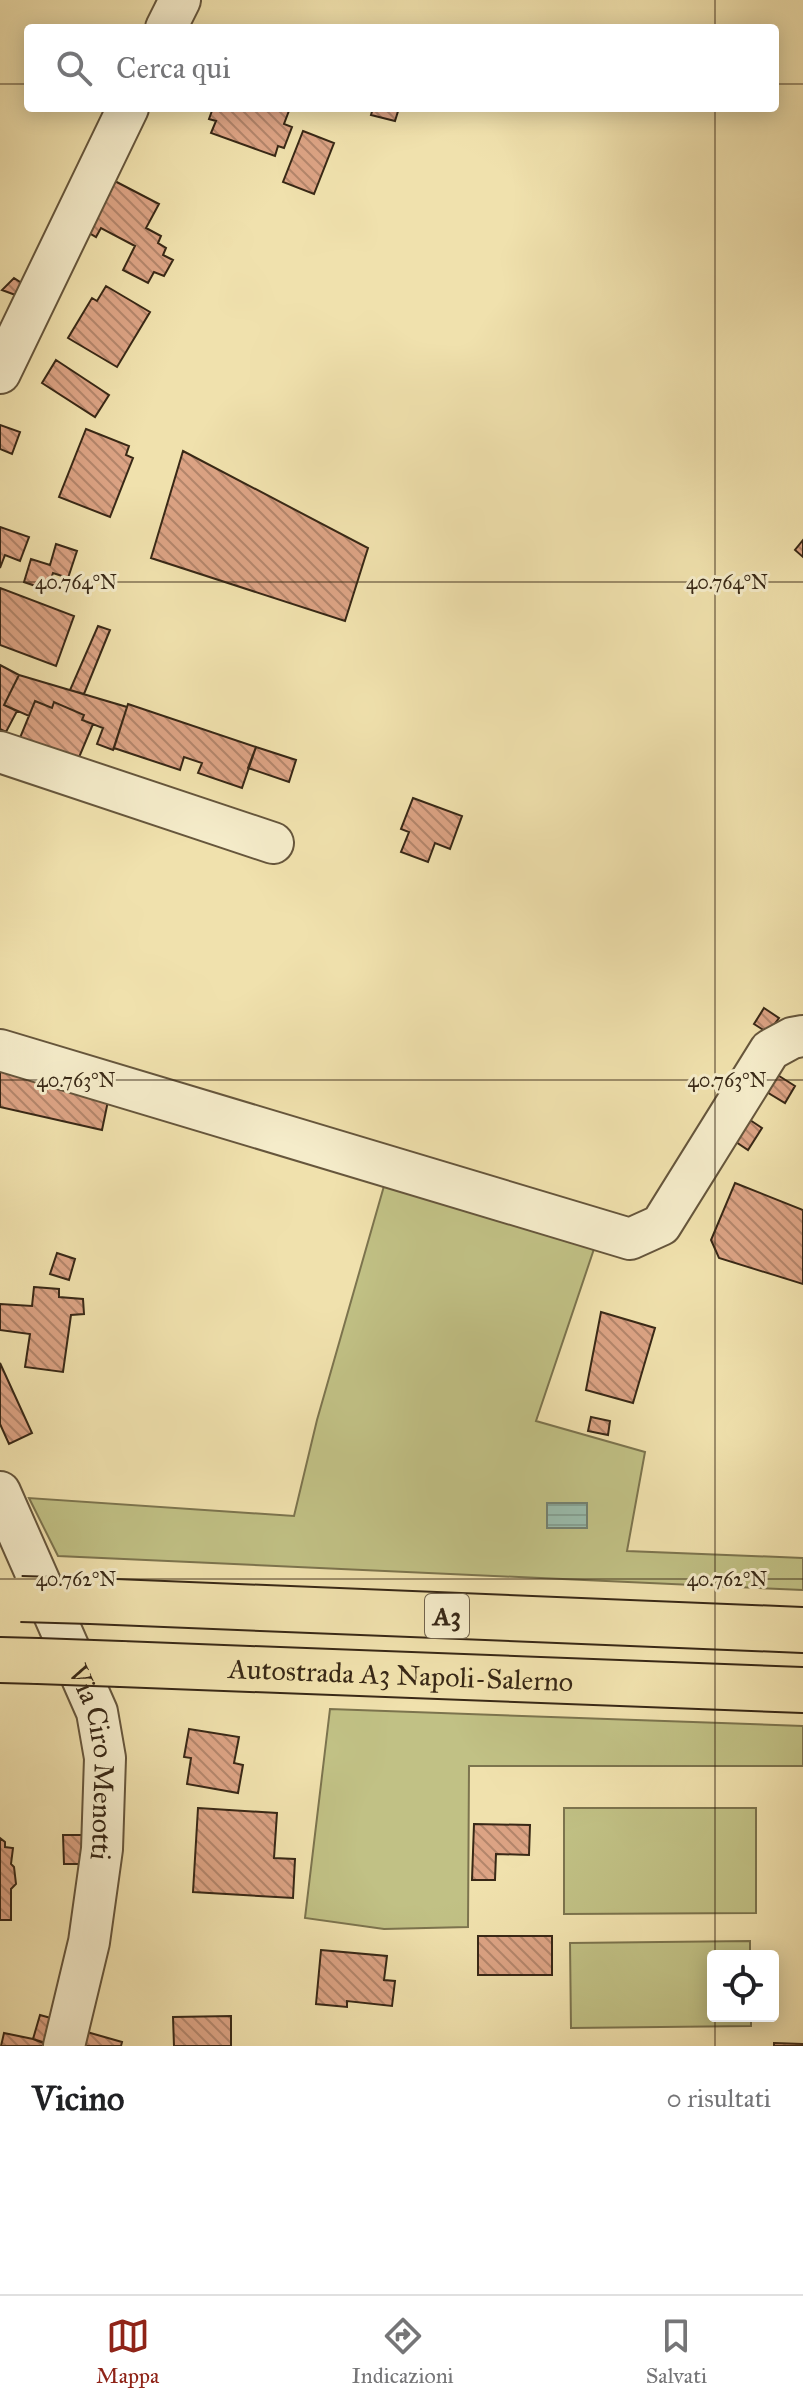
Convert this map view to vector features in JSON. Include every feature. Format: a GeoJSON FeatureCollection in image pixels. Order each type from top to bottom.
{"type":"FeatureCollection","features":[{"type":"Feature","properties":{"kind":"highway","name":"A3"},"geometry":{"type":"LineString","coordinates":[[11,1598],[803,1630]]}},
{"type":"Feature","properties":{"kind":"highway","name":"Autostrada A3 Napoli-Salerno"},"geometry":{"type":"LineString","coordinates":[[19,1660],[803,1690]]}},
{"type":"Feature","properties":{"kind":"street"},"geometry":{"type":"LineString","coordinates":[[168,24],[180,0]]}},
{"type":"Feature","properties":{"kind":"street"},"geometry":{"type":"LineString","coordinates":[[0,373],[126,112]]}},
{"type":"Feature","properties":{"kind":"street"},"geometry":{"type":"LineString","coordinates":[[0,752],[273,843]]}},
{"type":"Feature","properties":{"kind":"street"},"geometry":{"type":"LineString","coordinates":[[0,1050],[630,1239],[661,1225],[770,1050],[792,1038],[803,1036]]}},
{"type":"Feature","properties":{"kind":"street","name":"Via Ciro Menotti"},"geometry":{"type":"LineString","coordinates":[[1,1495],[97,1712],[105,1758],[102,1849],[89,1942],[64,2046]]}},
{"type":"Feature","properties":{"kind":"green space"},"geometry":{"type":"Polygon","coordinates":[[[386,1179],[597,1240],[536,1421],[645,1452],[627,1551],[803,1558],[803,1590],[58,1556],[29,1498],[294,1516],[317,1420],[386,1179]]]}},
{"type":"Feature","properties":{"kind":"green space"},"geometry":{"type":"Polygon","coordinates":[[[330,1709],[803,1726],[803,1766],[469,1766],[468,1927],[384,1929],[305,1918],[330,1709]]]}},
{"type":"Feature","properties":{"kind":"green space"},"geometry":{"type":"Polygon","coordinates":[[[564,1808],[756,1808],[756,1913],[564,1914],[564,1808]]]}},
{"type":"Feature","properties":{"kind":"green space"},"geometry":{"type":"Polygon","coordinates":[[[750,1941],[750,1950],[707,1950],[707,2022],[751,2022],[751,2026],[571,2028],[570,1943],[750,1941]]]}},
{"type":"Feature","properties":{"kind":"shaded area"},"geometry":{"type":"Polygon","coordinates":[[[547,1503],[587,1503],[587,1528],[547,1528],[547,1503]]]}},
{"type":"Feature","properties":{"kind":"building"},"geometry":{"type":"Polygon","coordinates":[[[212,112],[288,112],[284,124],[292,127],[284,148],[278,146],[275,156],[211,133],[216,121],[209,119],[212,112]]]}},
{"type":"Feature","properties":{"kind":"building"},"geometry":{"type":"Polygon","coordinates":[[[372,112],[398,112],[395,121],[371,115],[372,112]]]}},
{"type":"Feature","properties":{"kind":"building"},"geometry":{"type":"Polygon","coordinates":[[[303,131],[334,143],[314,194],[283,182],[303,131]]]}},
{"type":"Feature","properties":{"kind":"building"},"geometry":{"type":"Polygon","coordinates":[[[107,177],[159,204],[146,228],[161,236],[158,243],[166,248],[163,255],[173,260],[164,276],[154,272],[148,283],[123,270],[135,246],[101,228],[96,237],[81,228],[107,177]]]}},
{"type":"Feature","properties":{"kind":"building"},"geometry":{"type":"Polygon","coordinates":[[[14,278],[23,284],[18,296],[2,290],[14,278]]]}},
{"type":"Feature","properties":{"kind":"building"},"geometry":{"type":"Polygon","coordinates":[[[106,286],[150,312],[117,367],[68,338],[92,298],[97,301],[106,286]]]}},
{"type":"Feature","properties":{"kind":"building"},"geometry":{"type":"Polygon","coordinates":[[[56,360],[109,395],[95,417],[42,383],[56,360]]]}},
{"type":"Feature","properties":{"kind":"building"},"geometry":{"type":"Polygon","coordinates":[[[0,425],[20,432],[12,454],[0,449],[0,425]]]}},
{"type":"Feature","properties":{"kind":"building"},"geometry":{"type":"Polygon","coordinates":[[[86,429],[129,446],[126,455],[133,458],[110,517],[59,497],[86,429]]]}},
{"type":"Feature","properties":{"kind":"building"},"geometry":{"type":"Polygon","coordinates":[[[183,451],[368,548],[345,621],[151,558],[183,451]]]}},
{"type":"Feature","properties":{"kind":"building"},"geometry":{"type":"Polygon","coordinates":[[[0,527],[29,537],[20,561],[5,555],[0,568],[0,527]]]}},
{"type":"Feature","properties":{"kind":"building"},"geometry":{"type":"Polygon","coordinates":[[[803,540],[803,557],[795,550],[803,540]]]}},
{"type":"Feature","properties":{"kind":"building"},"geometry":{"type":"Polygon","coordinates":[[[56,544],[77,551],[68,578],[53,573],[47,590],[24,582],[31,559],[50,565],[56,544]]]}},
{"type":"Feature","properties":{"kind":"building"},"geometry":{"type":"Polygon","coordinates":[[[0,588],[74,616],[56,666],[0,645],[0,588]]]}},
{"type":"Feature","properties":{"kind":"building"},"geometry":{"type":"Polygon","coordinates":[[[98,626],[110,630],[84,694],[70,690],[98,626]]]}},
{"type":"Feature","properties":{"kind":"building"},"geometry":{"type":"Polygon","coordinates":[[[0,665],[19,675],[4,705],[17,711],[6,732],[0,729],[0,665]]]}},
{"type":"Feature","properties":{"kind":"building"},"geometry":{"type":"Polygon","coordinates":[[[19,675],[127,707],[113,750],[97,744],[103,728],[82,720],[84,715],[54,702],[52,708],[35,701],[29,716],[4,705],[19,675]]]}},
{"type":"Feature","properties":{"kind":"building"},"geometry":{"type":"Polygon","coordinates":[[[35,701],[52,708],[54,702],[84,715],[82,720],[93,724],[72,774],[15,750],[35,701]]]}},
{"type":"Feature","properties":{"kind":"building"},"geometry":{"type":"Polygon","coordinates":[[[128,704],[256,747],[242,788],[198,773],[202,763],[184,757],[180,770],[114,748],[128,704]]]}},
{"type":"Feature","properties":{"kind":"building"},"geometry":{"type":"Polygon","coordinates":[[[256,747],[296,760],[289,782],[248,768],[256,747]]]}},
{"type":"Feature","properties":{"kind":"building"},"geometry":{"type":"Polygon","coordinates":[[[413,798],[462,816],[450,849],[435,843],[428,862],[401,852],[409,832],[401,829],[413,798]]]}},
{"type":"Feature","properties":{"kind":"building"},"geometry":{"type":"Polygon","coordinates":[[[764,1008],[779,1018],[768,1033],[754,1024],[764,1008]]]}},
{"type":"Feature","properties":{"kind":"building"},"geometry":{"type":"Polygon","coordinates":[[[0,1066],[68,1081],[66,1091],[108,1101],[102,1130],[0,1107],[0,1066]]]}},
{"type":"Feature","properties":{"kind":"building"},"geometry":{"type":"Polygon","coordinates":[[[776,1074],[795,1086],[785,1103],[765,1091],[776,1074]]]}},
{"type":"Feature","properties":{"kind":"building"},"geometry":{"type":"Polygon","coordinates":[[[747,1118],[762,1128],[748,1150],[733,1140],[747,1118]]]}},
{"type":"Feature","properties":{"kind":"building"},"geometry":{"type":"Polygon","coordinates":[[[735,1183],[803,1210],[803,1284],[719,1258],[711,1240],[735,1183]]]}},
{"type":"Feature","properties":{"kind":"building"},"geometry":{"type":"Polygon","coordinates":[[[57,1253],[75,1259],[69,1280],[50,1274],[57,1253]]]}},
{"type":"Feature","properties":{"kind":"building"},"geometry":{"type":"Polygon","coordinates":[[[34,1287],[59,1289],[59,1297],[83,1299],[84,1314],[71,1315],[63,1372],[25,1367],[30,1334],[0,1330],[0,1304],[32,1306],[34,1287]]]}},
{"type":"Feature","properties":{"kind":"building"},"geometry":{"type":"Polygon","coordinates":[[[601,1312],[655,1328],[633,1403],[586,1390],[601,1312]]]}},
{"type":"Feature","properties":{"kind":"building"},"geometry":{"type":"Polygon","coordinates":[[[0,1363],[32,1433],[9,1444],[0,1424],[0,1363]]]}},
{"type":"Feature","properties":{"kind":"building"},"geometry":{"type":"Polygon","coordinates":[[[591,1417],[610,1421],[608,1435],[588,1431],[591,1417]]]}},
{"type":"Feature","properties":{"kind":"building"},"geometry":{"type":"Polygon","coordinates":[[[189,1729],[239,1737],[234,1763],[243,1765],[238,1793],[187,1784],[191,1758],[184,1757],[189,1729]]]}},
{"type":"Feature","properties":{"kind":"building"},"geometry":{"type":"Polygon","coordinates":[[[198,1808],[277,1813],[274,1858],[295,1859],[293,1898],[193,1892],[198,1808]]]}},
{"type":"Feature","properties":{"kind":"building"},"geometry":{"type":"Polygon","coordinates":[[[474,1824],[530,1825],[529,1855],[496,1854],[495,1880],[472,1880],[474,1824]]]}},
{"type":"Feature","properties":{"kind":"building"},"geometry":{"type":"Polygon","coordinates":[[[63,1835],[86,1835],[86,1864],[64,1864],[63,1835]]]}},
{"type":"Feature","properties":{"kind":"building"},"geometry":{"type":"Polygon","coordinates":[[[0,1838],[5,1842],[5,1847],[13,1848],[11,1864],[16,1884],[11,1889],[11,1920],[0,1920],[0,1838]]]}},
{"type":"Feature","properties":{"kind":"building"},"geometry":{"type":"Polygon","coordinates":[[[478,1936],[552,1936],[552,1975],[478,1975],[478,1936]]]}},
{"type":"Feature","properties":{"kind":"building"},"geometry":{"type":"Polygon","coordinates":[[[321,1950],[387,1956],[384,1980],[395,1981],[392,2006],[347,2001],[347,2007],[316,2004],[321,1950]]]}},
{"type":"Feature","properties":{"kind":"building"},"geometry":{"type":"Polygon","coordinates":[[[40,2015],[58,2020],[52,2045],[33,2039],[40,2015]]]}},
{"type":"Feature","properties":{"kind":"building"},"geometry":{"type":"Polygon","coordinates":[[[231,2016],[231,2046],[174,2046],[173,2017],[231,2016]]]}},
{"type":"Feature","properties":{"kind":"building"},"geometry":{"type":"Polygon","coordinates":[[[87,2032],[122,2042],[121,2046],[83,2046],[87,2032]]]}},
{"type":"Feature","properties":{"kind":"building"},"geometry":{"type":"Polygon","coordinates":[[[4,2033],[33,2039],[51,2046],[1,2046],[4,2033]]]}},
{"type":"Feature","properties":{"kind":"building"},"geometry":{"type":"Polygon","coordinates":[[[774,2043],[803,2044],[803,2046],[774,2046],[774,2043]]]}}]}
